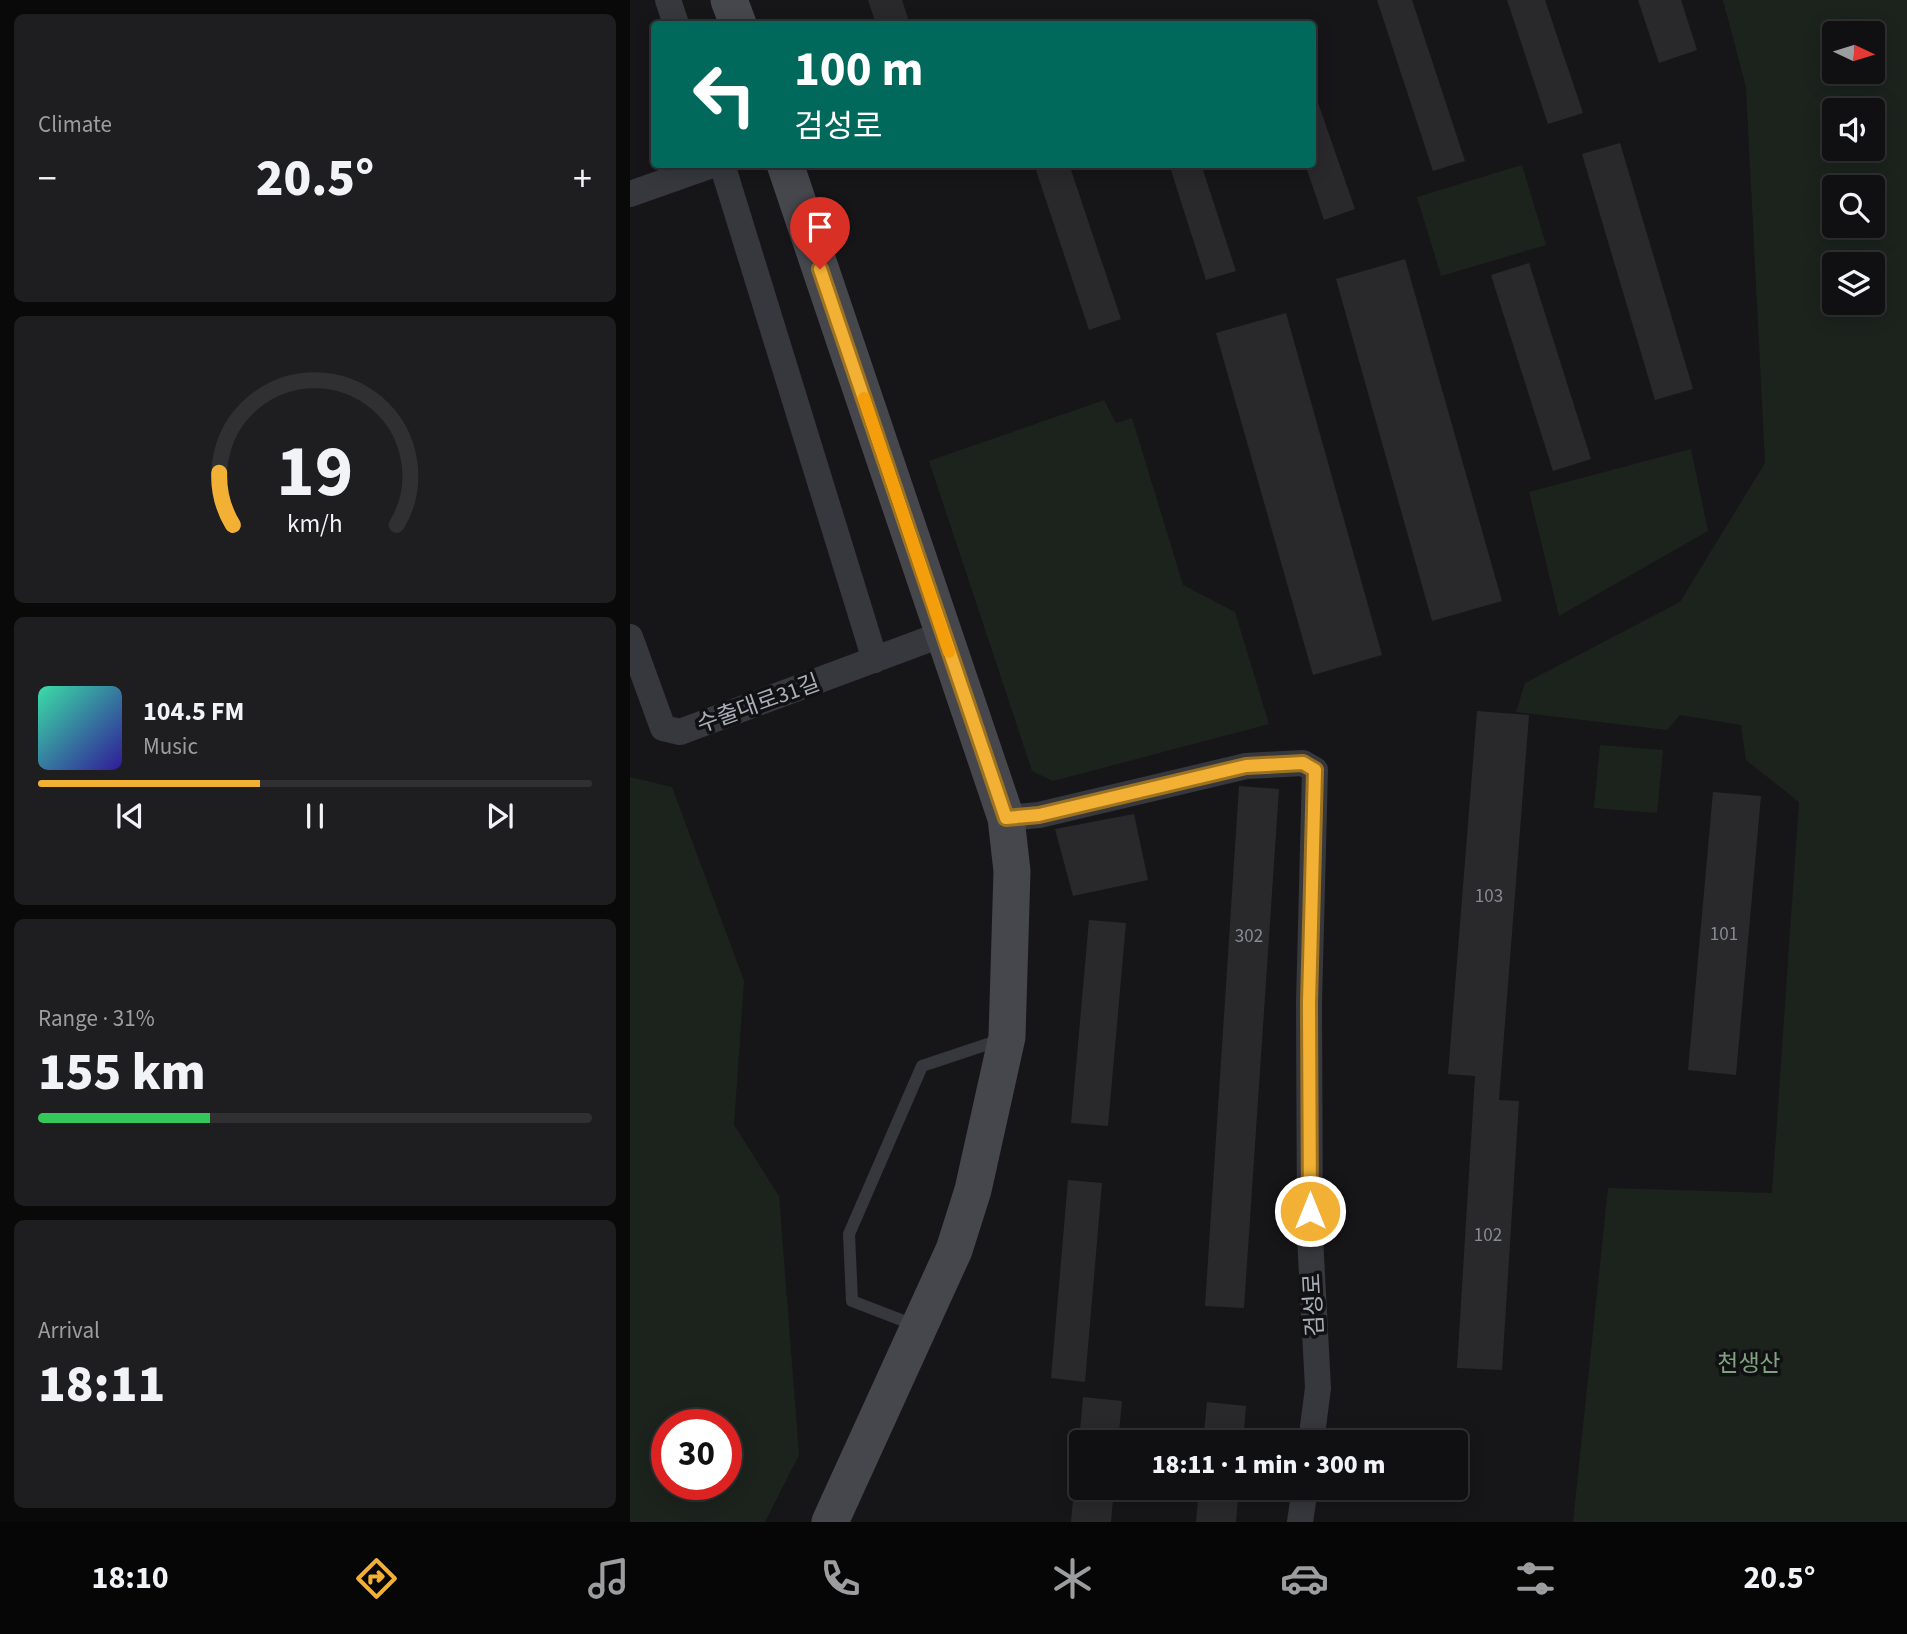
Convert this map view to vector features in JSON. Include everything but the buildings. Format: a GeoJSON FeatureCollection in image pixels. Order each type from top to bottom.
{"type":"FeatureCollection","features":[{"type":"Feature","properties":{"kind":"street"},"geometry":{"type":"LineString","coordinates":[[668,0],[675,21]]}},
{"type":"Feature","properties":{"kind":"street"},"geometry":{"type":"LineString","coordinates":[[729,0],[737,21]]}},
{"type":"Feature","properties":{"kind":"street"},"geometry":{"type":"LineString","coordinates":[[630,194],[704,168]]}},
{"type":"Feature","properties":{"kind":"street"},"geometry":{"type":"LineString","coordinates":[[723,168],[875,660]]}},
{"type":"Feature","properties":{"kind":"street"},"geometry":{"type":"LineString","coordinates":[[786,168],[1006,818],[1012,871],[1007,1037],[973,1190],[954,1250],[830,1522]]}},
{"type":"Feature","properties":{"kind":"street","name":"수출대로31길"},"geometry":{"type":"LineString","coordinates":[[630,637],[663,728],[680,732],[943,634]]}},
{"type":"Feature","properties":{"kind":"street","name":"검성로"},"geometry":{"type":"LineString","coordinates":[[1006,818],[1039,815],[1246,766],[1303,763],[1315,770],[1309,1003],[1310,1223],[1318,1388],[1313,1430]]}},
{"type":"Feature","properties":{"kind":"street"},"geometry":{"type":"LineString","coordinates":[[1300,1522],[1303,1500]]}},
{"type":"Feature","properties":{"kind":"lane"},"geometry":{"type":"LineString","coordinates":[[919,1327],[852,1301],[849,1234],[922,1066],[1007,1037]]}},
{"type":"Feature","properties":{"kind":"green space","name":"천생산"},"geometry":{"type":"Polygon","coordinates":[[[1723,0],[1907,0],[1907,1522],[1573,1522],[1608,1188],[1772,1193],[1799,802],[1746,760],[1741,725],[1680,715],[1667,730],[1516,712],[1525,683],[1680,602],[1765,463],[1746,87],[1723,0]]]}},
{"type":"Feature","properties":{"kind":"green space"},"geometry":{"type":"Polygon","coordinates":[[[1522,165],[1546,245],[1441,276],[1417,197],[1522,165]]]}},
{"type":"Feature","properties":{"kind":"green space"},"geometry":{"type":"Polygon","coordinates":[[[1104,400],[1116,423],[1132,418],[1183,585],[1235,612],[1269,724],[1053,781],[1032,771],[929,461],[1104,400]]]}},
{"type":"Feature","properties":{"kind":"green space"},"geometry":{"type":"Polygon","coordinates":[[[1691,449],[1708,531],[1559,616],[1529,492],[1691,449]]]}},
{"type":"Feature","properties":{"kind":"green space"},"geometry":{"type":"Polygon","coordinates":[[[1600,745],[1663,750],[1657,813],[1594,808],[1600,745]]]}},
{"type":"Feature","properties":{"kind":"green space"},"geometry":{"type":"Polygon","coordinates":[[[630,777],[672,787],[744,981],[734,1125],[779,1196],[799,1455],[765,1522],[630,1522],[630,777]]]}},
{"type":"Feature","properties":{"kind":"slow traffic"},"geometry":{"type":"LineString","coordinates":[[864,398],[949,652]]}},
{"type":"Feature","properties":{"kind":"route"},"geometry":{"type":"LineString","coordinates":[[820,269],[1006,818],[1039,815],[1246,766],[1280,762],[1303,763],[1315,770],[1309,1003],[1310,1211]]}}]}
